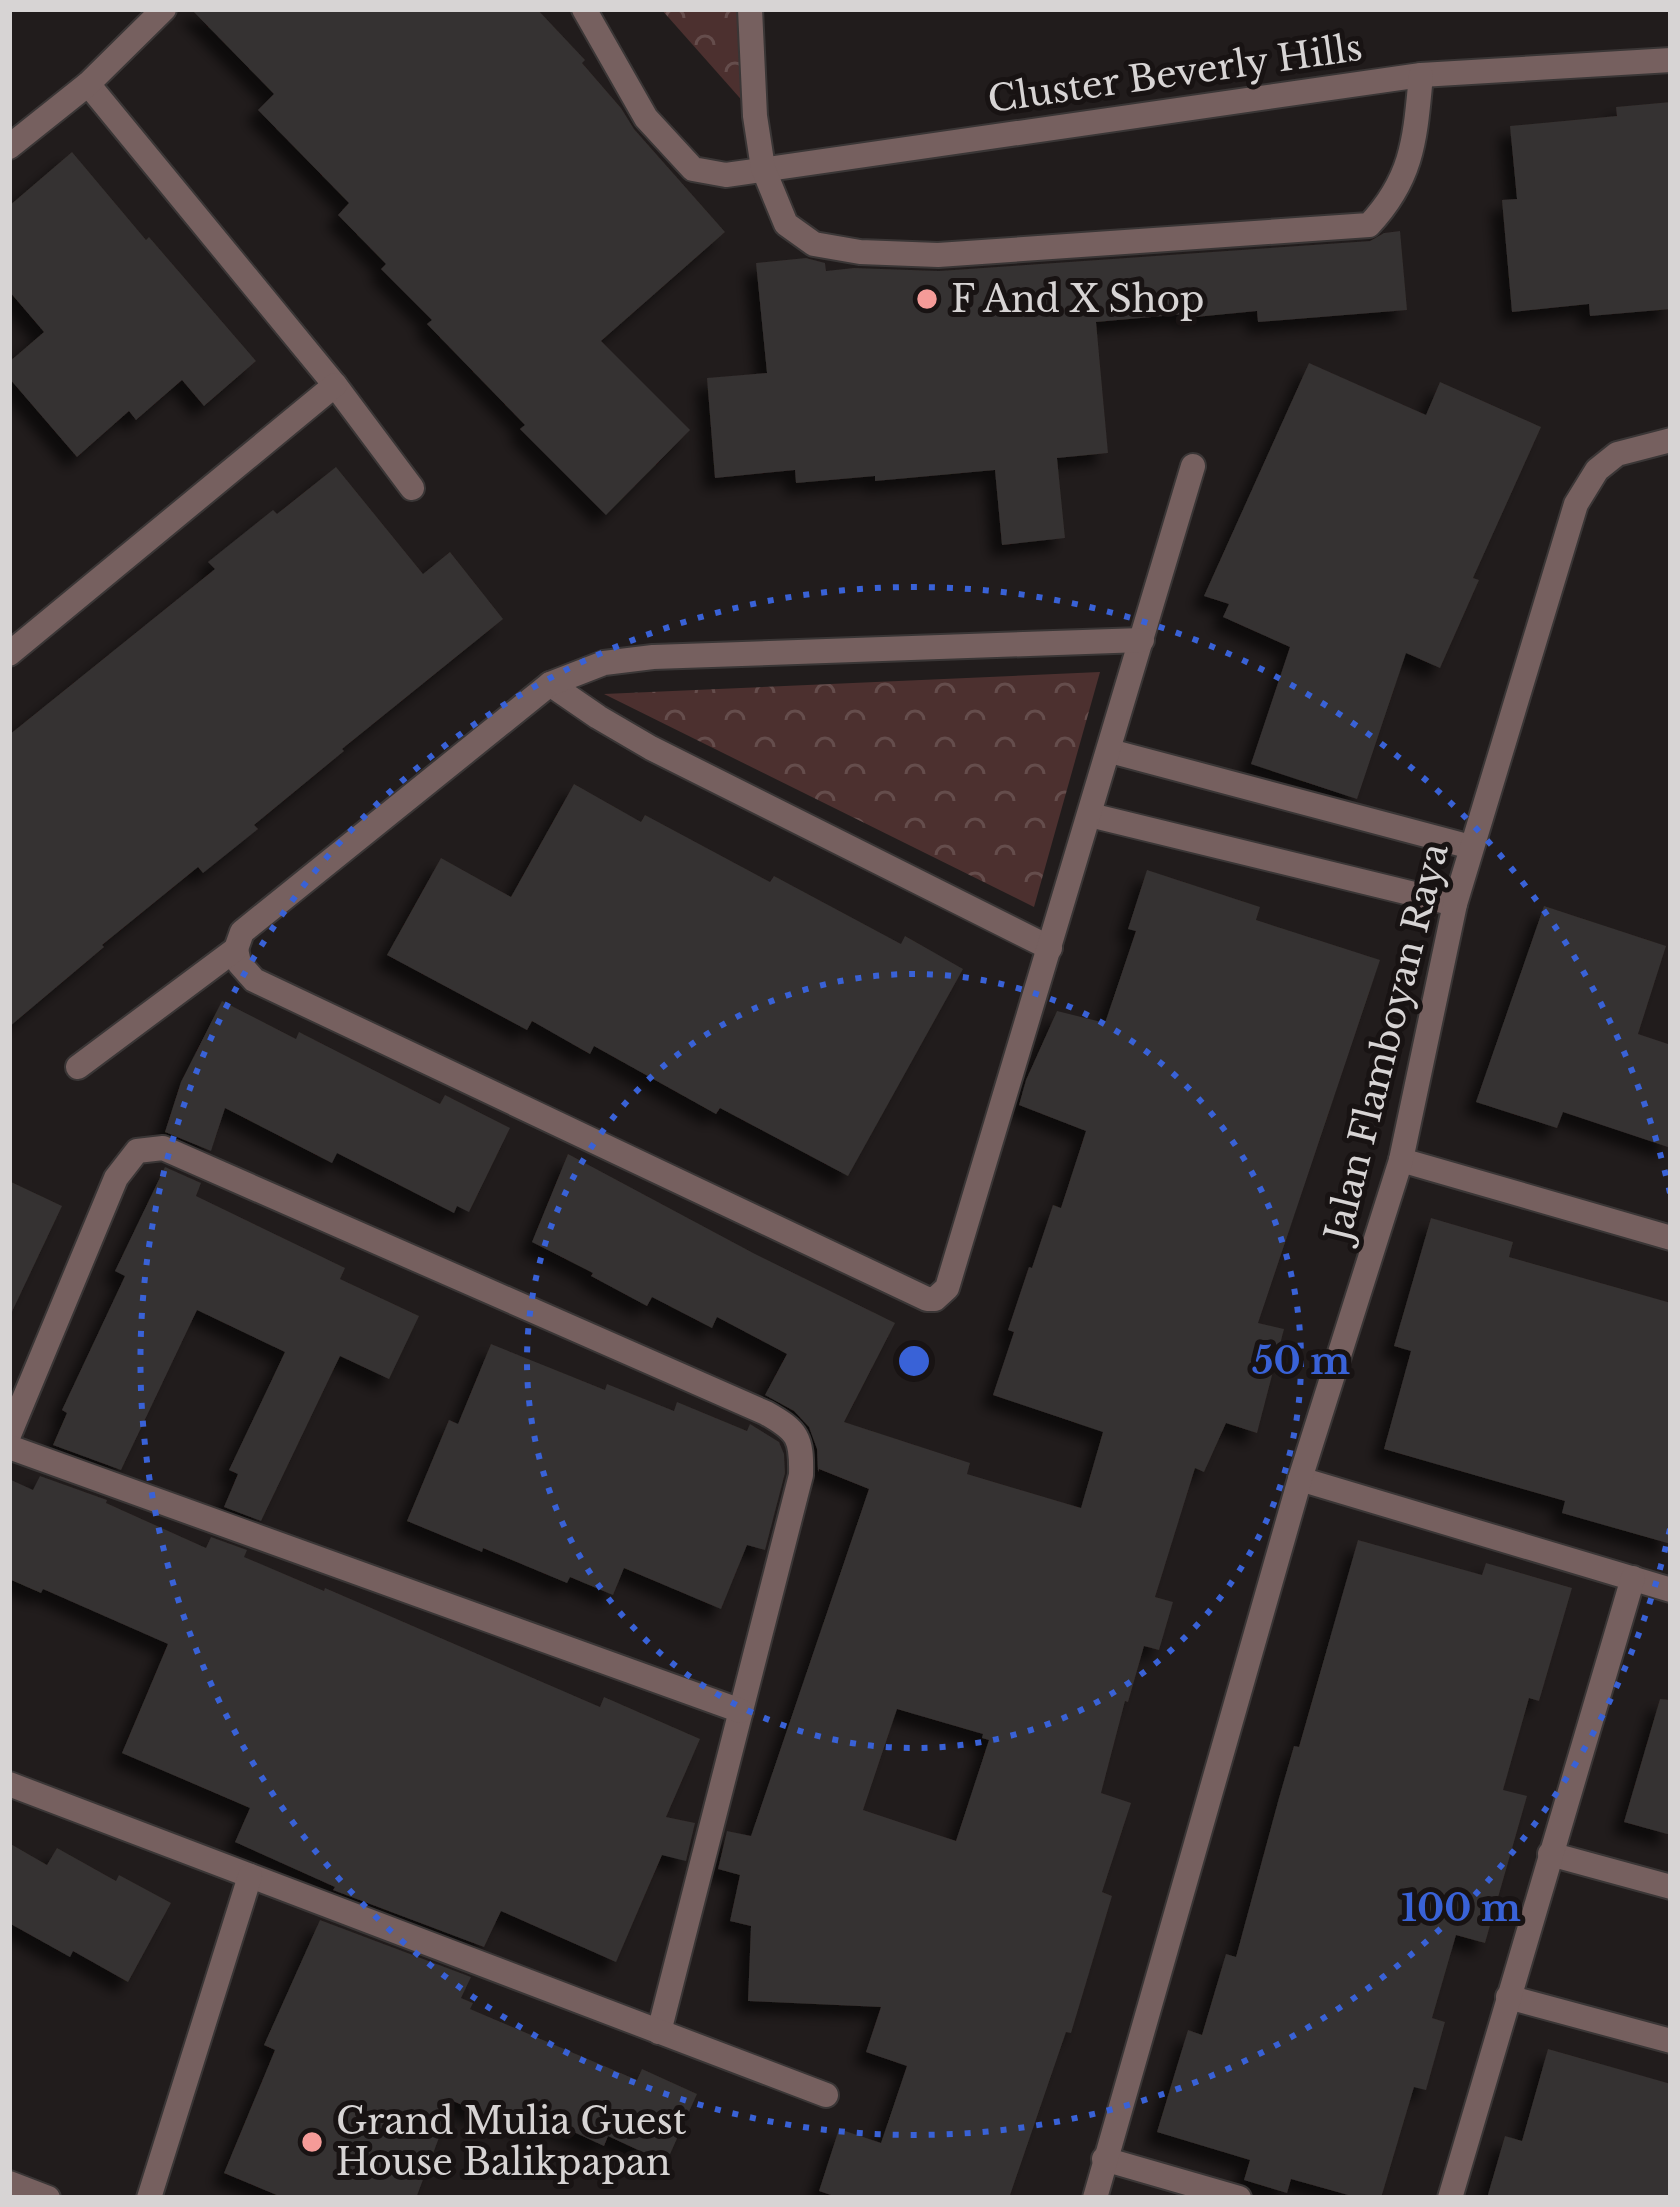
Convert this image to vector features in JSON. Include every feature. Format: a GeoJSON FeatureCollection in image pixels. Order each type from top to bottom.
{"type":"FeatureCollection","features":[{"type":"Feature","properties":{"kind":"street"},"geometry":{"type":"LineString","coordinates":[[9,147],[88,84],[164,9]]}},
{"type":"Feature","properties":{"kind":"street","name":"Cluster Beverly Hills"},"geometry":{"type":"LineString","coordinates":[[584,9],[646,118],[693,169],[726,175],[1421,75],[1671,60]]}},
{"type":"Feature","properties":{"kind":"street"},"geometry":{"type":"LineString","coordinates":[[750,9],[755,116],[763,168],[786,224],[814,244],[860,252],[938,255],[1369,225],[1389,203],[1404,174],[1416,134],[1421,75]]}},
{"type":"Feature","properties":{"kind":"street"},"geometry":{"type":"LineString","coordinates":[[88,84],[335,385],[412,488]]}},
{"type":"Feature","properties":{"kind":"street"},"geometry":{"type":"LineString","coordinates":[[9,654],[335,385]]}},
{"type":"Feature","properties":{"kind":"street","name":"Jalan Flamboyan Raya"},"geometry":{"type":"LineString","coordinates":[[1095,2198],[1300,1479],[1401,1160],[1455,904],[1576,504],[1597,470],[1617,454],[1671,440]]}},
{"type":"Feature","properties":{"kind":"street"},"geometry":{"type":"LineString","coordinates":[[1142,640],[653,657],[604,663],[550,684],[242,932],[236,949],[238,963],[254,980],[927,1299],[935,1298],[947,1288],[1110,751],[1193,466]]}},
{"type":"Feature","properties":{"kind":"street"},"geometry":{"type":"LineString","coordinates":[[550,684],[651,748],[1050,948]]}},
{"type":"Feature","properties":{"kind":"street"},"geometry":{"type":"LineString","coordinates":[[1110,751],[1471,847]]}},
{"type":"Feature","properties":{"kind":"street"},"geometry":{"type":"LineString","coordinates":[[1090,815],[1455,904]]}},
{"type":"Feature","properties":{"kind":"street"},"geometry":{"type":"LineString","coordinates":[[78,1067],[236,949]]}},
{"type":"Feature","properties":{"kind":"street"},"geometry":{"type":"LineString","coordinates":[[9,1435],[116,1178],[137,1151],[163,1148],[745,1403],[792,1428],[802,1447],[801,1474],[659,2032]]}},
{"type":"Feature","properties":{"kind":"street"},"geometry":{"type":"LineString","coordinates":[[1401,1160],[1671,1238]]}},
{"type":"Feature","properties":{"kind":"street"},"geometry":{"type":"LineString","coordinates":[[9,1447],[741,1711]]}},
{"type":"Feature","properties":{"kind":"street"},"geometry":{"type":"LineString","coordinates":[[1300,1479],[1671,1590]]}},
{"type":"Feature","properties":{"kind":"street"},"geometry":{"type":"LineString","coordinates":[[1450,2198],[1633,1578]]}},
{"type":"Feature","properties":{"kind":"street"},"geometry":{"type":"LineString","coordinates":[[9,1784],[826,2095]]}},
{"type":"Feature","properties":{"kind":"street"},"geometry":{"type":"LineString","coordinates":[[1550,1853],[1671,1887]]}},
{"type":"Feature","properties":{"kind":"street"},"geometry":{"type":"LineString","coordinates":[[149,2198],[250,1876]]}},
{"type":"Feature","properties":{"kind":"street"},"geometry":{"type":"LineString","coordinates":[[1508,1997],[1671,2042]]}},
{"type":"Feature","properties":{"kind":"street"},"geometry":{"type":"LineString","coordinates":[[1104,2159],[1239,2198]]}},
{"type":"Feature","properties":{"kind":"street"},"geometry":{"type":"LineString","coordinates":[[9,2183],[48,2198]]}},
{"type":"Feature","properties":{"kind":"green space"},"geometry":{"type":"Polygon","coordinates":[[[661,9],[749,9],[754,114],[661,9]]]}},
{"type":"Feature","properties":{"kind":"green space"},"geometry":{"type":"Polygon","coordinates":[[[1100,672],[1034,907],[604,694],[1100,672]]]}},
{"type":"Feature","properties":{"kind":"building"},"geometry":{"type":"Polygon","coordinates":[[[191,9],[537,9],[585,60],[582,63],[634,129],[725,232],[601,341],[690,430],[606,515],[520,429],[525,425],[381,269],[386,264],[338,215],[349,203],[258,110],[274,94],[191,9]]]}},
{"type":"Feature","properties":{"kind":"building"},"geometry":{"type":"Polygon","coordinates":[[[1671,102],[1671,309],[1590,316],[1589,304],[1512,312],[1502,200],[1517,199],[1510,126],[1617,116],[1616,107],[1671,102]]]}},
{"type":"Feature","properties":{"kind":"building"},"geometry":{"type":"Polygon","coordinates":[[[72,152],[256,361],[204,406],[182,380],[136,420],[129,411],[77,457],[9,378],[9,362],[44,332],[9,291],[9,206],[72,152]]]}},
{"type":"Feature","properties":{"kind":"building"},"geometry":{"type":"Polygon","coordinates":[[[1400,231],[1407,310],[1258,322],[1257,311],[1096,322],[1108,453],[1057,458],[1065,538],[1002,545],[995,470],[875,481],[875,476],[796,483],[795,470],[715,478],[707,378],[767,373],[756,263],[806,258],[825,263],[826,271],[939,271],[1370,241],[1400,231]]]}},
{"type":"Feature","properties":{"kind":"building"},"geometry":{"type":"Polygon","coordinates":[[[1309,363],[1426,415],[1440,382],[1541,427],[1473,578],[1479,580],[1440,668],[1406,653],[1357,799],[1251,764],[1290,647],[1223,617],[1229,604],[1204,596],[1309,363]]]}},
{"type":"Feature","properties":{"kind":"building"},"geometry":{"type":"Polygon","coordinates":[[[336,467],[423,574],[450,552],[503,619],[342,749],[254,825],[258,829],[203,873],[198,867],[9,1027],[9,735],[215,569],[208,562],[336,467]]]}},
{"type":"Feature","properties":{"kind":"building"},"geometry":{"type":"Polygon","coordinates":[[[574,784],[641,822],[645,815],[770,882],[774,876],[901,944],[905,936],[963,969],[848,1176],[720,1108],[716,1114],[594,1046],[590,1054],[532,1021],[527,1030],[387,955],[441,858],[511,897],[574,784]]]}},
{"type":"Feature","properties":{"kind":"building"},"geometry":{"type":"Polygon","coordinates":[[[1147,870],[1260,907],[1256,920],[1380,960],[1258,1323],[1284,1329],[1257,1433],[1226,1423],[1204,1472],[1195,1468],[1155,1597],[1173,1602],[1159,1650],[1144,1646],[1101,1793],[1131,1803],[1102,1892],[1112,1896],[1071,2033],[1066,2032],[1009,2198],[840,2198],[819,2191],[839,2129],[881,2143],[907,2066],[866,2052],[881,2007],[748,2001],[751,1926],[730,1921],[740,1875],[718,1869],[727,1831],[751,1836],[869,1489],[818,1472],[809,1427],[794,1411],[765,1395],[787,1354],[717,1317],[712,1328],[652,1297],[647,1306],[532,1242],[568,1154],[895,1323],[844,1422],[970,1463],[967,1474],[1081,1508],[1103,1432],[993,1395],[1029,1267],[1053,1205],[1061,1208],[1086,1131],[1019,1105],[1026,1080],[1057,1011],[1105,1023],[1136,931],[1128,929],[1147,870]],[[897,1709],[863,1810],[956,1841],[989,1740],[983,1734],[897,1709]]]}},
{"type":"Feature","properties":{"kind":"building"},"geometry":{"type":"Polygon","coordinates":[[[1544,906],[1666,946],[1638,1034],[1671,1045],[1671,1148],[1563,1112],[1557,1128],[1476,1102],[1544,906]]]}},
{"type":"Feature","properties":{"kind":"building"},"geometry":{"type":"Polygon","coordinates":[[[222,1001],[296,1039],[299,1032],[440,1104],[445,1095],[510,1128],[469,1212],[457,1206],[454,1213],[337,1153],[332,1163],[225,1108],[211,1151],[165,1132],[181,1082],[222,1001]]]}},
{"type":"Feature","properties":{"kind":"building"},"geometry":{"type":"Polygon","coordinates":[[[165,1167],[201,1183],[196,1196],[345,1268],[340,1279],[419,1316],[389,1379],[340,1356],[261,1521],[224,1507],[238,1474],[229,1470],[285,1352],[197,1310],[121,1470],[53,1445],[67,1413],[62,1410],[125,1276],[115,1271],[165,1167]]]}},
{"type":"Feature","properties":{"kind":"building"},"geometry":{"type":"Polygon","coordinates":[[[9,1181],[62,1206],[9,1318],[9,1181]]]}},
{"type":"Feature","properties":{"kind":"building"},"geometry":{"type":"Polygon","coordinates":[[[1431,1218],[1513,1242],[1509,1257],[1671,1303],[1671,1544],[1562,1513],[1565,1501],[1384,1449],[1411,1351],[1394,1346],[1431,1218]]]}},
{"type":"Feature","properties":{"kind":"building"},"geometry":{"type":"Polygon","coordinates":[[[491,1344],[605,1390],[607,1384],[674,1411],[677,1402],[747,1431],[750,1424],[779,1442],[785,1473],[765,1550],[747,1545],[721,1609],[624,1568],[613,1595],[570,1577],[567,1583],[407,1521],[449,1420],[458,1424],[491,1344]]]}},
{"type":"Feature","properties":{"kind":"building"},"geometry":{"type":"Polygon","coordinates":[[[40,1476],[107,1500],[206,1548],[211,1537],[247,1550],[244,1557],[600,1707],[604,1697],[700,1739],[666,1817],[695,1823],[686,1861],[662,1855],[616,1962],[501,1911],[484,1947],[333,1890],[335,1887],[235,1842],[250,1808],[122,1753],[168,1644],[43,1589],[41,1593],[9,1579],[9,1479],[33,1490],[40,1476]]]}},
{"type":"Feature","properties":{"kind":"building"},"geometry":{"type":"Polygon","coordinates":[[[1358,1540],[1482,1575],[1486,1563],[1572,1588],[1539,1701],[1529,1698],[1503,1790],[1527,1796],[1485,1943],[1456,1935],[1432,2018],[1445,2022],[1426,2090],[1414,2087],[1381,2198],[1359,2198],[1291,2179],[1287,2193],[1244,2180],[1250,2160],[1157,2132],[1188,2030],[1202,2035],[1226,1954],[1236,1957],[1358,1540]]]}},
{"type":"Feature","properties":{"kind":"building"},"geometry":{"type":"Polygon","coordinates":[[[1660,1699],[1671,1700],[1671,1835],[1624,1822],[1660,1699]]]}},
{"type":"Feature","properties":{"kind":"building"},"geometry":{"type":"Polygon","coordinates":[[[9,1843],[47,1865],[57,1848],[116,1881],[119,1875],[171,1903],[128,1982],[9,1923],[9,1843]]]}},
{"type":"Feature","properties":{"kind":"building"},"geometry":{"type":"Polygon","coordinates":[[[320,1920],[471,1977],[461,1998],[473,2003],[470,2009],[637,2080],[642,2069],[697,2094],[666,2163],[608,2136],[604,2146],[550,2121],[545,2133],[494,2109],[491,2118],[453,2101],[416,2198],[284,2198],[224,2173],[275,2050],[264,2045],[320,1920]]]}},
{"type":"Feature","properties":{"kind":"building"},"geometry":{"type":"Polygon","coordinates":[[[1548,2049],[1671,2084],[1671,2198],[1487,2198],[1505,2136],[1522,2141],[1548,2049]]]}},
{"type":"Feature","properties":{"kind":"place","name":"F And X Shop"},"geometry":{"type":"Point","coordinates":[927,299]}},
{"type":"Feature","properties":{"kind":"place","name":"Grand Mulia Guest House Balikpapan"},"geometry":{"type":"Point","coordinates":[312,2142]}}]}
